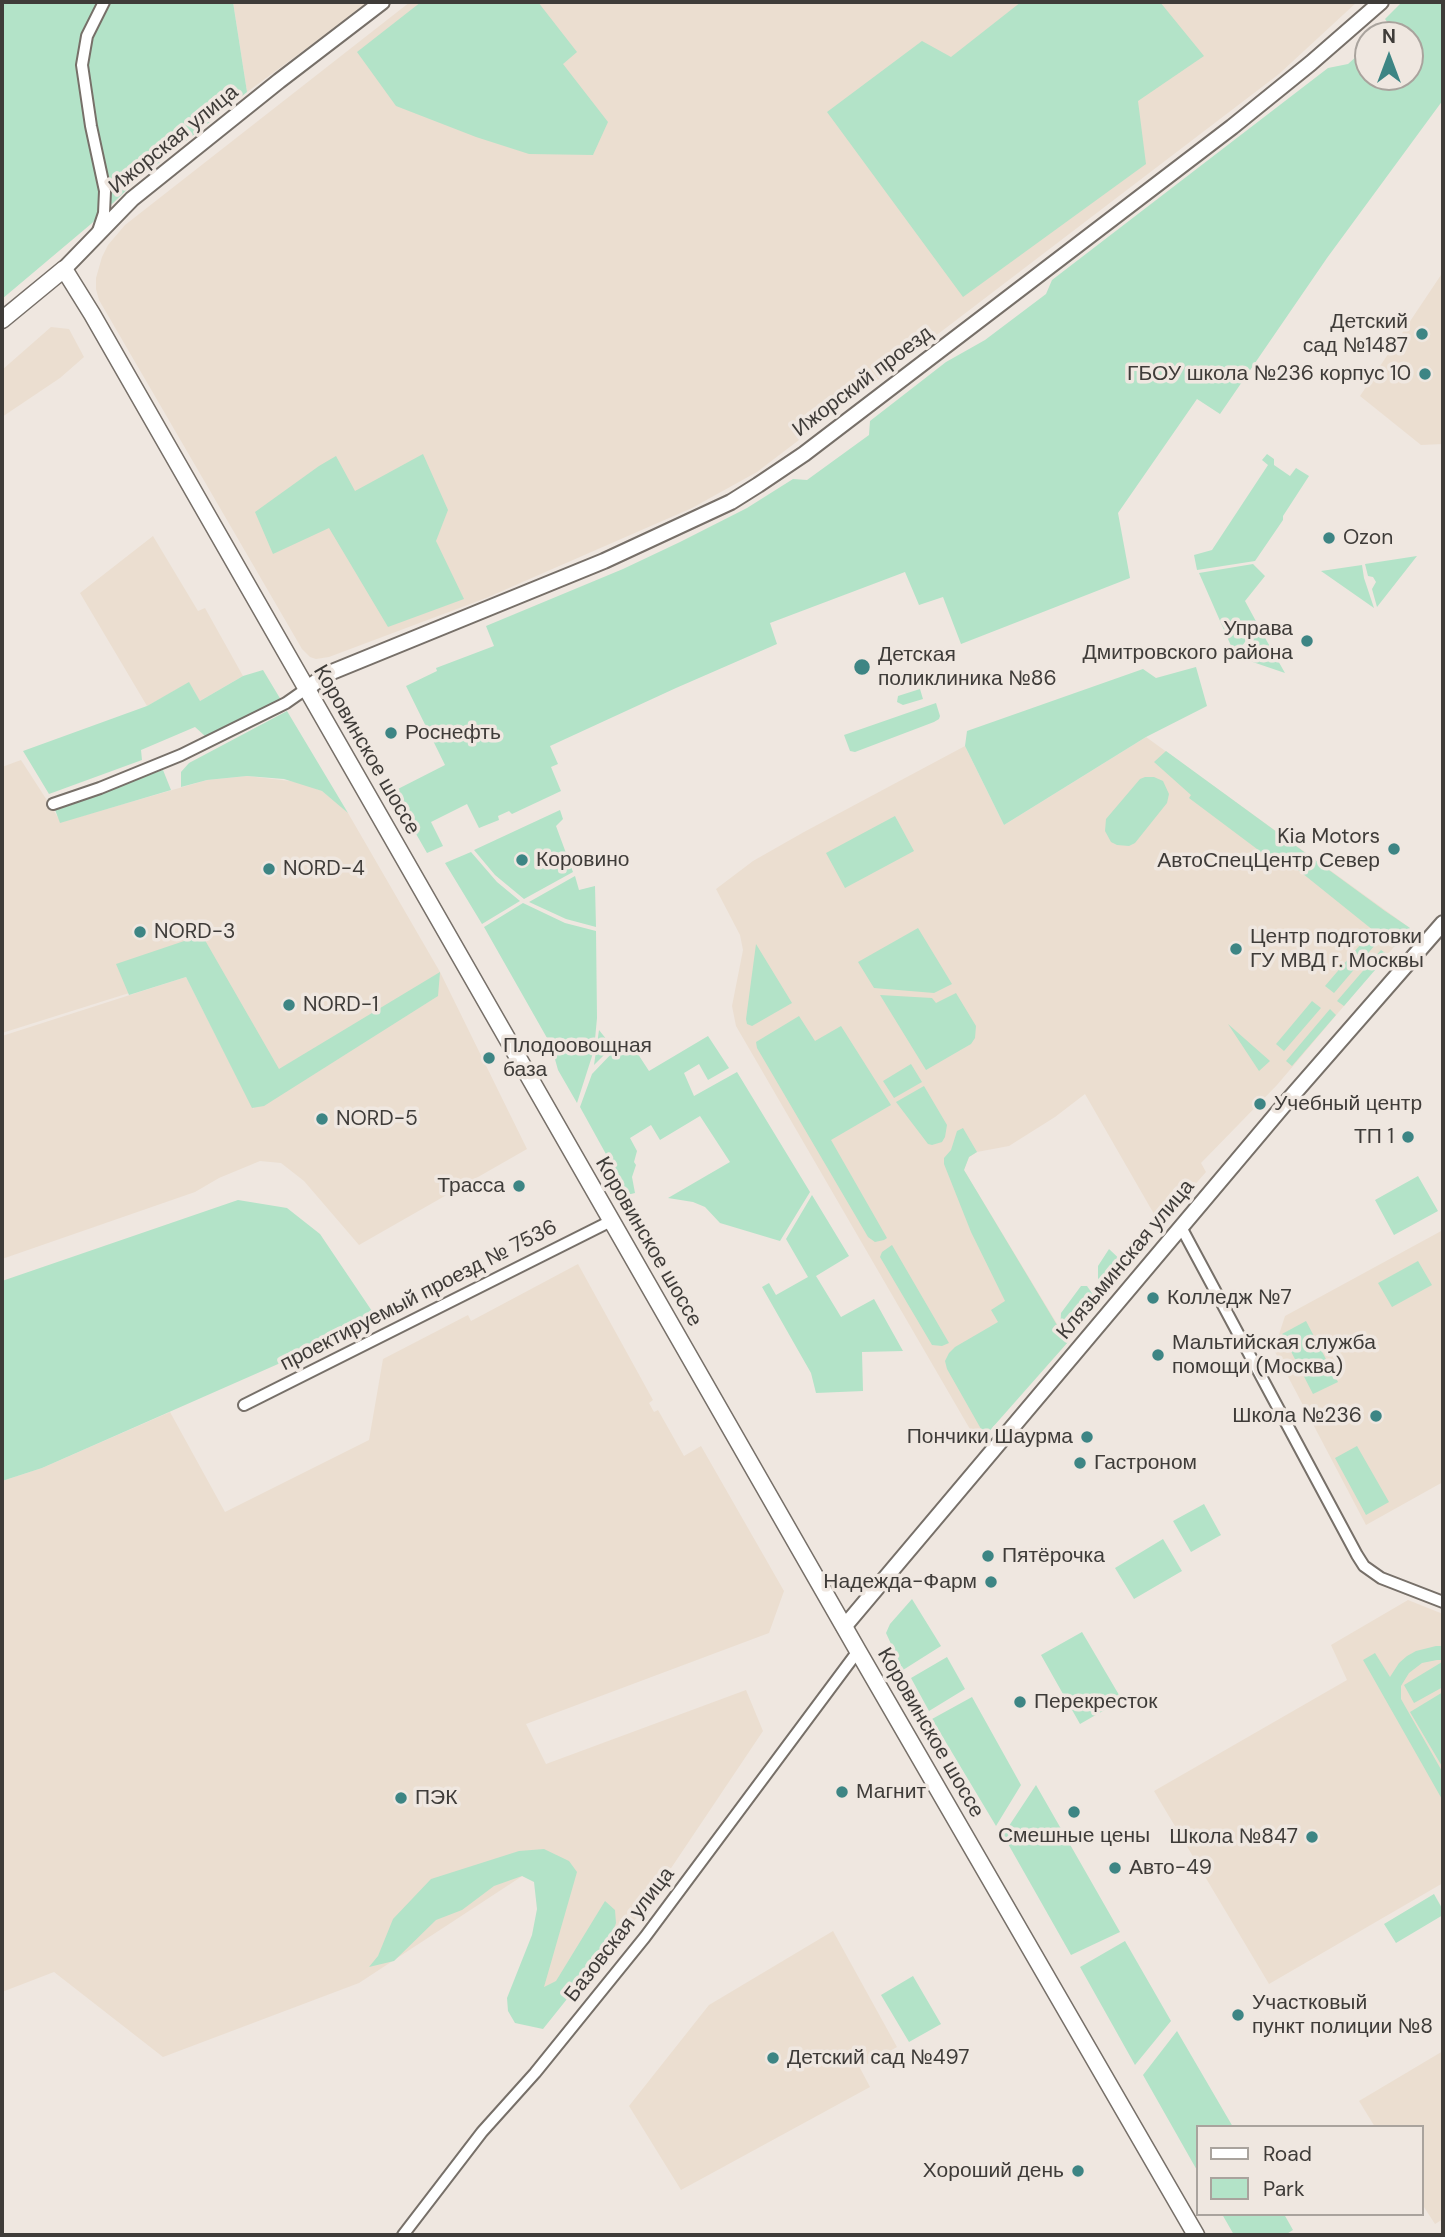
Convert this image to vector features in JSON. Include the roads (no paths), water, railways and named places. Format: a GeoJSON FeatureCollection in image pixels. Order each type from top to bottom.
{"type":"FeatureCollection","features":[{"type":"Feature","properties":{"kind":"main road","name":"Коровинское шоссе"},"geometry":{"type":"LineString","coordinates":[[64,269],[1196,2235]]}},
{"type":"Feature","properties":{"kind":"main road","name":"Ижорская улица"},"geometry":{"type":"LineString","coordinates":[[2,320],[64,269]]}},
{"type":"Feature","properties":{"kind":"street"},"geometry":{"type":"LineString","coordinates":[[97,233],[104,213],[105,191],[91,126],[82,65],[87,36],[104,2]]}},
{"type":"Feature","properties":{"kind":"street","name":"Ижорская улица"},"geometry":{"type":"LineString","coordinates":[[64,269],[132,199],[382,2]]}},
{"type":"Feature","properties":{"kind":"street","name":"Ижорский проезд"},"geometry":{"type":"LineString","coordinates":[[306,689],[327,674],[604,561],[731,502],[758,485],[804,454],[1233,127],[1381,2]]}},
{"type":"Feature","properties":{"kind":"street"},"geometry":{"type":"LineString","coordinates":[[53,804],[181,755],[286,703],[306,689]]}},
{"type":"Feature","properties":{"kind":"street","name":"Клязьминская улица"},"geometry":{"type":"LineString","coordinates":[[844,1626],[1181,1227],[1443,923]]}},
{"type":"Feature","properties":{"kind":"street","name":"проектируемый проезд № 7536"},"geometry":{"type":"LineString","coordinates":[[244,1405],[611,1220]]}},
{"type":"Feature","properties":{"kind":"street"},"geometry":{"type":"LineString","coordinates":[[1181,1227],[1364,1566],[1381,1578],[1443,1602]]}},
{"type":"Feature","properties":{"kind":"street","name":"Базовская улица"},"geometry":{"type":"LineString","coordinates":[[403,2235],[482,2132],[535,2073],[645,1937],[858,1651]]}},
{"type":"Feature","properties":{"kind":"place","name":"Детский сад №1487"},"geometry":{"type":"Point","coordinates":[1422,334]}},
{"type":"Feature","properties":{"kind":"place","name":"ГБОУ школа №236 корпус 10"},"geometry":{"type":"Point","coordinates":[1425,374]}},
{"type":"Feature","properties":{"kind":"place","name":"Ozon"},"geometry":{"type":"Point","coordinates":[1329,538]}},
{"type":"Feature","properties":{"kind":"place","name":"Управа Дмитровского района"},"geometry":{"type":"Point","coordinates":[1307,641]}},
{"type":"Feature","properties":{"kind":"place","name":"Детская поликлиника №86"},"geometry":{"type":"Point","coordinates":[862,667]}},
{"type":"Feature","properties":{"kind":"place","name":"Роснефть"},"geometry":{"type":"Point","coordinates":[391,733]}},
{"type":"Feature","properties":{"kind":"place","name":"Kia Motors АвтоСпецЦентр Север"},"geometry":{"type":"Point","coordinates":[1394,849]}},
{"type":"Feature","properties":{"kind":"place","name":"Коровино"},"geometry":{"type":"Point","coordinates":[522,860]}},
{"type":"Feature","properties":{"kind":"place","name":"NORD-4"},"geometry":{"type":"Point","coordinates":[269,869]}},
{"type":"Feature","properties":{"kind":"place","name":"NORD-3"},"geometry":{"type":"Point","coordinates":[140,932]}},
{"type":"Feature","properties":{"kind":"place","name":"Центр подготовки ГУ МВД г. Москвы"},"geometry":{"type":"Point","coordinates":[1236,949]}},
{"type":"Feature","properties":{"kind":"place","name":"NORD-1"},"geometry":{"type":"Point","coordinates":[289,1005]}},
{"type":"Feature","properties":{"kind":"place","name":"Плодоовощная база"},"geometry":{"type":"Point","coordinates":[489,1058]}},
{"type":"Feature","properties":{"kind":"place","name":"Учебный центр"},"geometry":{"type":"Point","coordinates":[1260,1104]}},
{"type":"Feature","properties":{"kind":"place","name":"NORD-5"},"geometry":{"type":"Point","coordinates":[322,1119]}},
{"type":"Feature","properties":{"kind":"place","name":"ТП 1"},"geometry":{"type":"Point","coordinates":[1408,1137]}},
{"type":"Feature","properties":{"kind":"place","name":"Трасса"},"geometry":{"type":"Point","coordinates":[519,1186]}},
{"type":"Feature","properties":{"kind":"place","name":"Колледж №7"},"geometry":{"type":"Point","coordinates":[1153,1298]}},
{"type":"Feature","properties":{"kind":"place","name":"Мальтийская служба помощи (Москва)"},"geometry":{"type":"Point","coordinates":[1158,1355]}},
{"type":"Feature","properties":{"kind":"place","name":"Школа №236"},"geometry":{"type":"Point","coordinates":[1376,1416]}},
{"type":"Feature","properties":{"kind":"place","name":"Пончики Шаурма"},"geometry":{"type":"Point","coordinates":[1087,1437]}},
{"type":"Feature","properties":{"kind":"place","name":"Гастроном"},"geometry":{"type":"Point","coordinates":[1080,1463]}},
{"type":"Feature","properties":{"kind":"place","name":"Пятёрочка"},"geometry":{"type":"Point","coordinates":[988,1556]}},
{"type":"Feature","properties":{"kind":"place","name":"Надежда-Фарм"},"geometry":{"type":"Point","coordinates":[991,1582]}},
{"type":"Feature","properties":{"kind":"place","name":"Перекресток"},"geometry":{"type":"Point","coordinates":[1020,1702]}},
{"type":"Feature","properties":{"kind":"place","name":"Магнит"},"geometry":{"type":"Point","coordinates":[842,1792]}},
{"type":"Feature","properties":{"kind":"place","name":"ПЭК"},"geometry":{"type":"Point","coordinates":[401,1798]}},
{"type":"Feature","properties":{"kind":"place","name":"Смешные цены"},"geometry":{"type":"Point","coordinates":[1074,1812]}},
{"type":"Feature","properties":{"kind":"place","name":"Школа №847"},"geometry":{"type":"Point","coordinates":[1312,1837]}},
{"type":"Feature","properties":{"kind":"place","name":"Авто-49"},"geometry":{"type":"Point","coordinates":[1115,1868]}},
{"type":"Feature","properties":{"kind":"place","name":"Участковый пункт полиции №8"},"geometry":{"type":"Point","coordinates":[1238,2015]}},
{"type":"Feature","properties":{"kind":"place","name":"Детский сад №497"},"geometry":{"type":"Point","coordinates":[773,2058]}},
{"type":"Feature","properties":{"kind":"place","name":"Хороший день"},"geometry":{"type":"Point","coordinates":[1078,2171]}}]}
